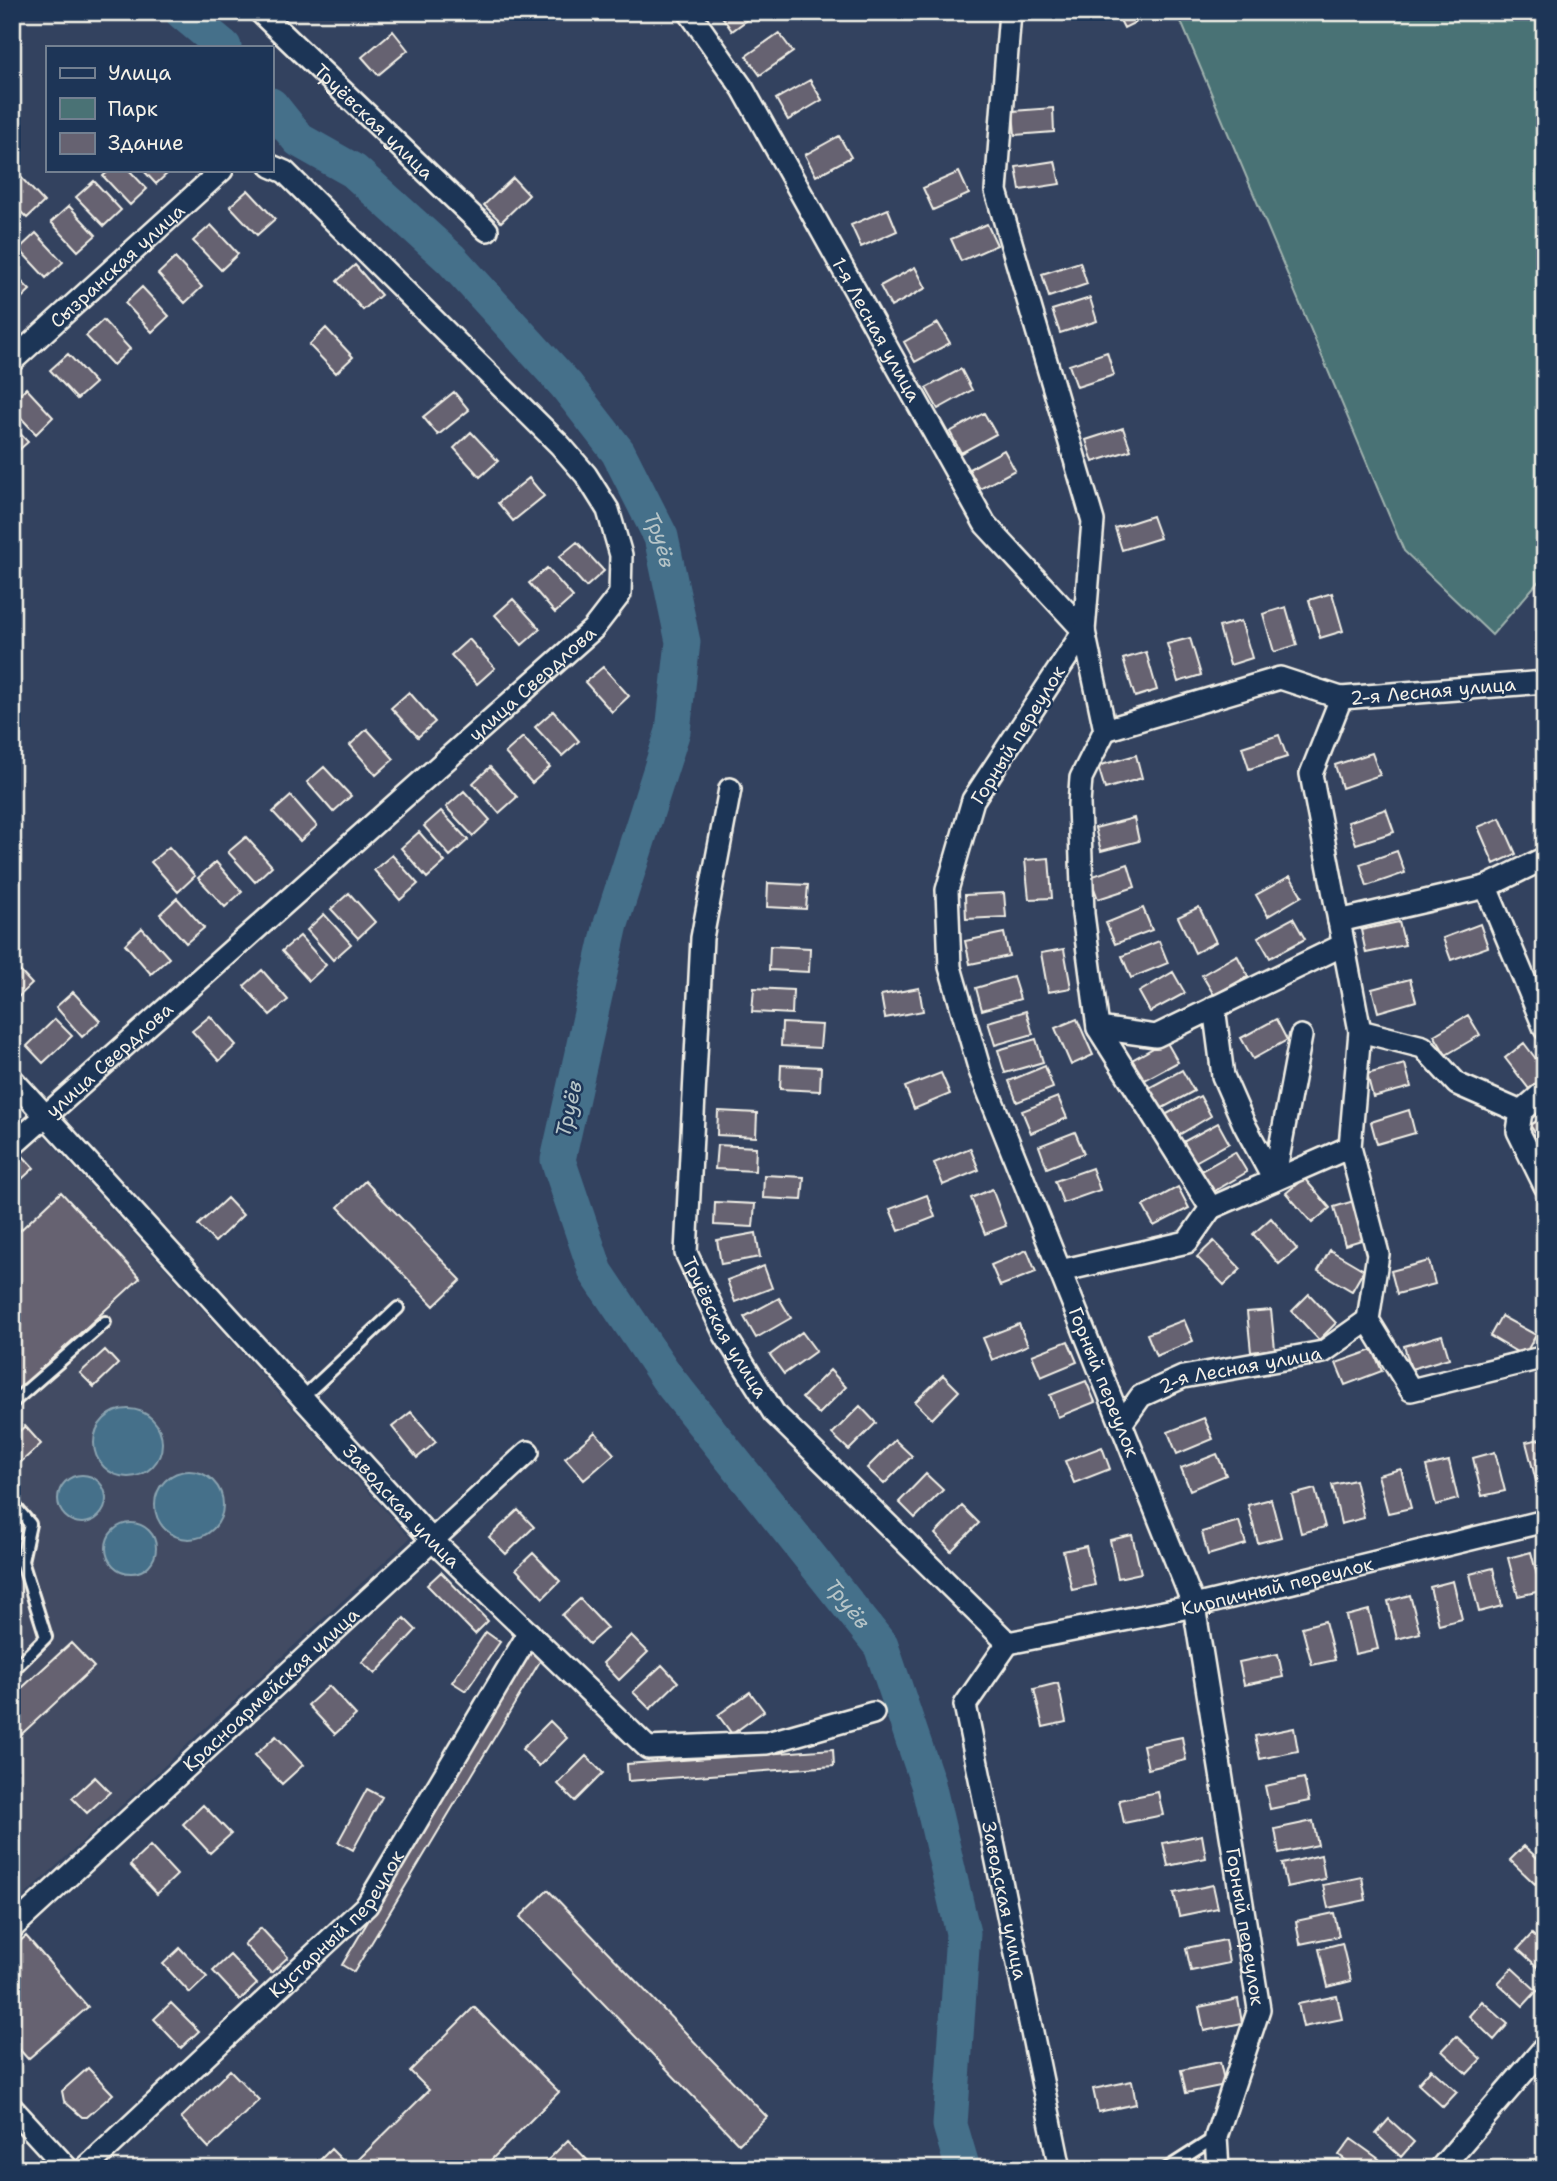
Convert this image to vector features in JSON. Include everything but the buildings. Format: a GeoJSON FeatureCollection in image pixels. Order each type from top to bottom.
{"type":"FeatureCollection","features":[{"type":"Feature","properties":{"kind":"street","name":"Труёвская улица"},"geometry":{"type":"LineString","coordinates":[[260,12],[487,230]]}},
{"type":"Feature","properties":{"kind":"street","name":"1-я Лесная улица"},"geometry":{"type":"LineString","coordinates":[[689,12],[743,89],[985,524],[1084,631]]}},
{"type":"Feature","properties":{"kind":"street"},"geometry":{"type":"LineString","coordinates":[[1010,12],[996,191],[1093,520],[1084,631],[1105,730],[1081,778],[1079,804],[1083,914],[1098,1028],[1211,1208]]}},
{"type":"Feature","properties":{"kind":"street","name":"улица Свердлова"},"geometry":{"type":"LineString","coordinates":[[12,1146],[593,629],[620,594],[621,555],[608,510],[586,475],[560,445],[285,172],[273,167]]}},
{"type":"Feature","properties":{"kind":"street","name":"Сызранская улица"},"geometry":{"type":"LineString","coordinates":[[12,360],[220,172]]}},
{"type":"Feature","properties":{"kind":"street","name":"Горный переулок"},"geometry":{"type":"LineString","coordinates":[[1084,631],[973,800],[947,890],[950,967],[976,1058],[1194,1606],[1259,2009],[1216,2137],[1218,2169]]}},
{"type":"Feature","properties":{"kind":"street"},"geometry":{"type":"LineString","coordinates":[[1105,730],[1280,678],[1341,698]]}},
{"type":"Feature","properties":{"kind":"street","name":"2-я Лесная улица"},"geometry":{"type":"LineString","coordinates":[[1121,1424],[1141,1396],[1183,1377],[1323,1352],[1368,1320],[1378,1254],[1350,1147],[1360,1031],[1311,774],[1341,698],[1545,682]]}},
{"type":"Feature","properties":{"kind":"street","name":"Труёвская улица"},"geometry":{"type":"LineString","coordinates":[[730,789],[702,938],[686,1252],[725,1335],[774,1413],[1007,1643]]}},
{"type":"Feature","properties":{"kind":"street"},"geometry":{"type":"LineString","coordinates":[[1339,921],[1486,887],[1545,858]]}},
{"type":"Feature","properties":{"kind":"street"},"geometry":{"type":"LineString","coordinates":[[1486,887],[1545,1029]]}},
{"type":"Feature","properties":{"kind":"street"},"geometry":{"type":"LineString","coordinates":[[1098,1028],[1156,1036],[1343,945]]}},
{"type":"Feature","properties":{"kind":"street"},"geometry":{"type":"LineString","coordinates":[[1214,1007],[1223,1076],[1244,1125],[1274,1180]]}},
{"type":"Feature","properties":{"kind":"street"},"geometry":{"type":"LineString","coordinates":[[1360,1031],[1423,1047],[1457,1084],[1521,1112]]}},
{"type":"Feature","properties":{"kind":"street"},"geometry":{"type":"LineString","coordinates":[[1274,1180],[1301,1036]]}},
{"type":"Feature","properties":{"kind":"street","name":"Заводская улица"},"geometry":{"type":"LineString","coordinates":[[12,1079],[432,1540],[648,1748],[767,1743],[873,1713]]}},
{"type":"Feature","properties":{"kind":"street"},"geometry":{"type":"LineString","coordinates":[[1545,1091],[1521,1112],[1518,1131],[1545,1186]]}},
{"type":"Feature","properties":{"kind":"street"},"geometry":{"type":"LineString","coordinates":[[1060,1271],[1188,1242],[1211,1208],[1350,1147]]}},
{"type":"Feature","properties":{"kind":"street"},"geometry":{"type":"LineString","coordinates":[[1368,1320],[1411,1390],[1545,1357]]}},
{"type":"Feature","properties":{"kind":"street","name":"Красноармейская улица"},"geometry":{"type":"LineString","coordinates":[[12,1928],[528,1452]]}},
{"type":"Feature","properties":{"kind":"street","name":"Кирпичный переулок"},"geometry":{"type":"LineString","coordinates":[[1007,1643],[1194,1606],[1545,1521]]}},
{"type":"Feature","properties":{"kind":"street","name":"Кустарный переулок"},"geometry":{"type":"LineString","coordinates":[[85,2169],[367,1905],[529,1633]]}},
{"type":"Feature","properties":{"kind":"street","name":"Заводская улица"},"geometry":{"type":"LineString","coordinates":[[1007,1643],[965,1705],[1060,2169]]}},
{"type":"Feature","properties":{"kind":"street"},"geometry":{"type":"LineString","coordinates":[[1440,2169],[1545,2047]]}},
{"type":"Feature","properties":{"kind":"street"},"geometry":{"type":"LineString","coordinates":[[12,2109],[68,2169]]}},
{"type":"Feature","properties":{"kind":"lane"},"geometry":{"type":"LineString","coordinates":[[303,1397],[398,1308]]}},
{"type":"Feature","properties":{"kind":"lane"},"geometry":{"type":"LineString","coordinates":[[12,1403],[105,1322]]}},
{"type":"Feature","properties":{"kind":"lane"},"geometry":{"type":"LineString","coordinates":[[12,1503],[30,1524],[17,1560],[46,1637],[12,1671]]}},
{"type":"Feature","properties":{"kind":"lane"},"geometry":{"type":"LineString","coordinates":[[1166,2169],[1216,2137]]}},
{"type":"Feature","properties":{"kind":"shaded area"},"geometry":{"type":"Polygon","coordinates":[[[43,1134],[410,1538],[12,1907],[12,1162],[43,1134]]]}},
{"type":"Feature","properties":{"kind":"shaded area"},"geometry":{"type":"Polygon","coordinates":[[[135,1409],[156,1424],[162,1436],[160,1456],[152,1467],[135,1477],[121,1477],[104,1467],[96,1456],[94,1436],[104,1419],[115,1411],[135,1409]]]}},
{"type":"Feature","properties":{"kind":"shaded area"},"geometry":{"type":"Polygon","coordinates":[[[189,1471],[202,1474],[213,1481],[220,1492],[223,1505],[220,1518],[213,1529],[202,1536],[189,1539],[176,1536],[165,1529],[158,1518],[155,1505],[158,1492],[165,1481],[176,1474],[189,1471]]]}},
{"type":"Feature","properties":{"kind":"shaded area"},"geometry":{"type":"Polygon","coordinates":[[[82,1475],[99,1482],[106,1499],[99,1516],[82,1523],[65,1516],[58,1499],[65,1482],[82,1475]]]}},
{"type":"Feature","properties":{"kind":"shaded area"},"geometry":{"type":"Polygon","coordinates":[[[131,1523],[149,1530],[156,1548],[149,1566],[131,1573],[113,1566],[106,1548],[113,1530],[131,1523]]]}},
{"type":"Feature","properties":{"kind":"green space"},"geometry":{"type":"Polygon","coordinates":[[[1177,12],[1545,12],[1545,574],[1492,635],[1404,551],[1177,12]]]}},
{"type":"Feature","properties":{"kind":"waterway","name":"Труёв"},"geometry":{"type":"LineString","coordinates":[[182,12],[223,46]]}},
{"type":"Feature","properties":{"kind":"waterway","name":"Труёв"},"geometry":{"type":"LineString","coordinates":[[273,108],[299,140],[354,171],[451,259],[566,385],[618,452],[661,537],[683,642],[673,731],[611,924],[558,1160],[596,1272],[668,1379],[881,1646],[928,1784],[963,1933],[950,2125],[963,2169]]}}]}
